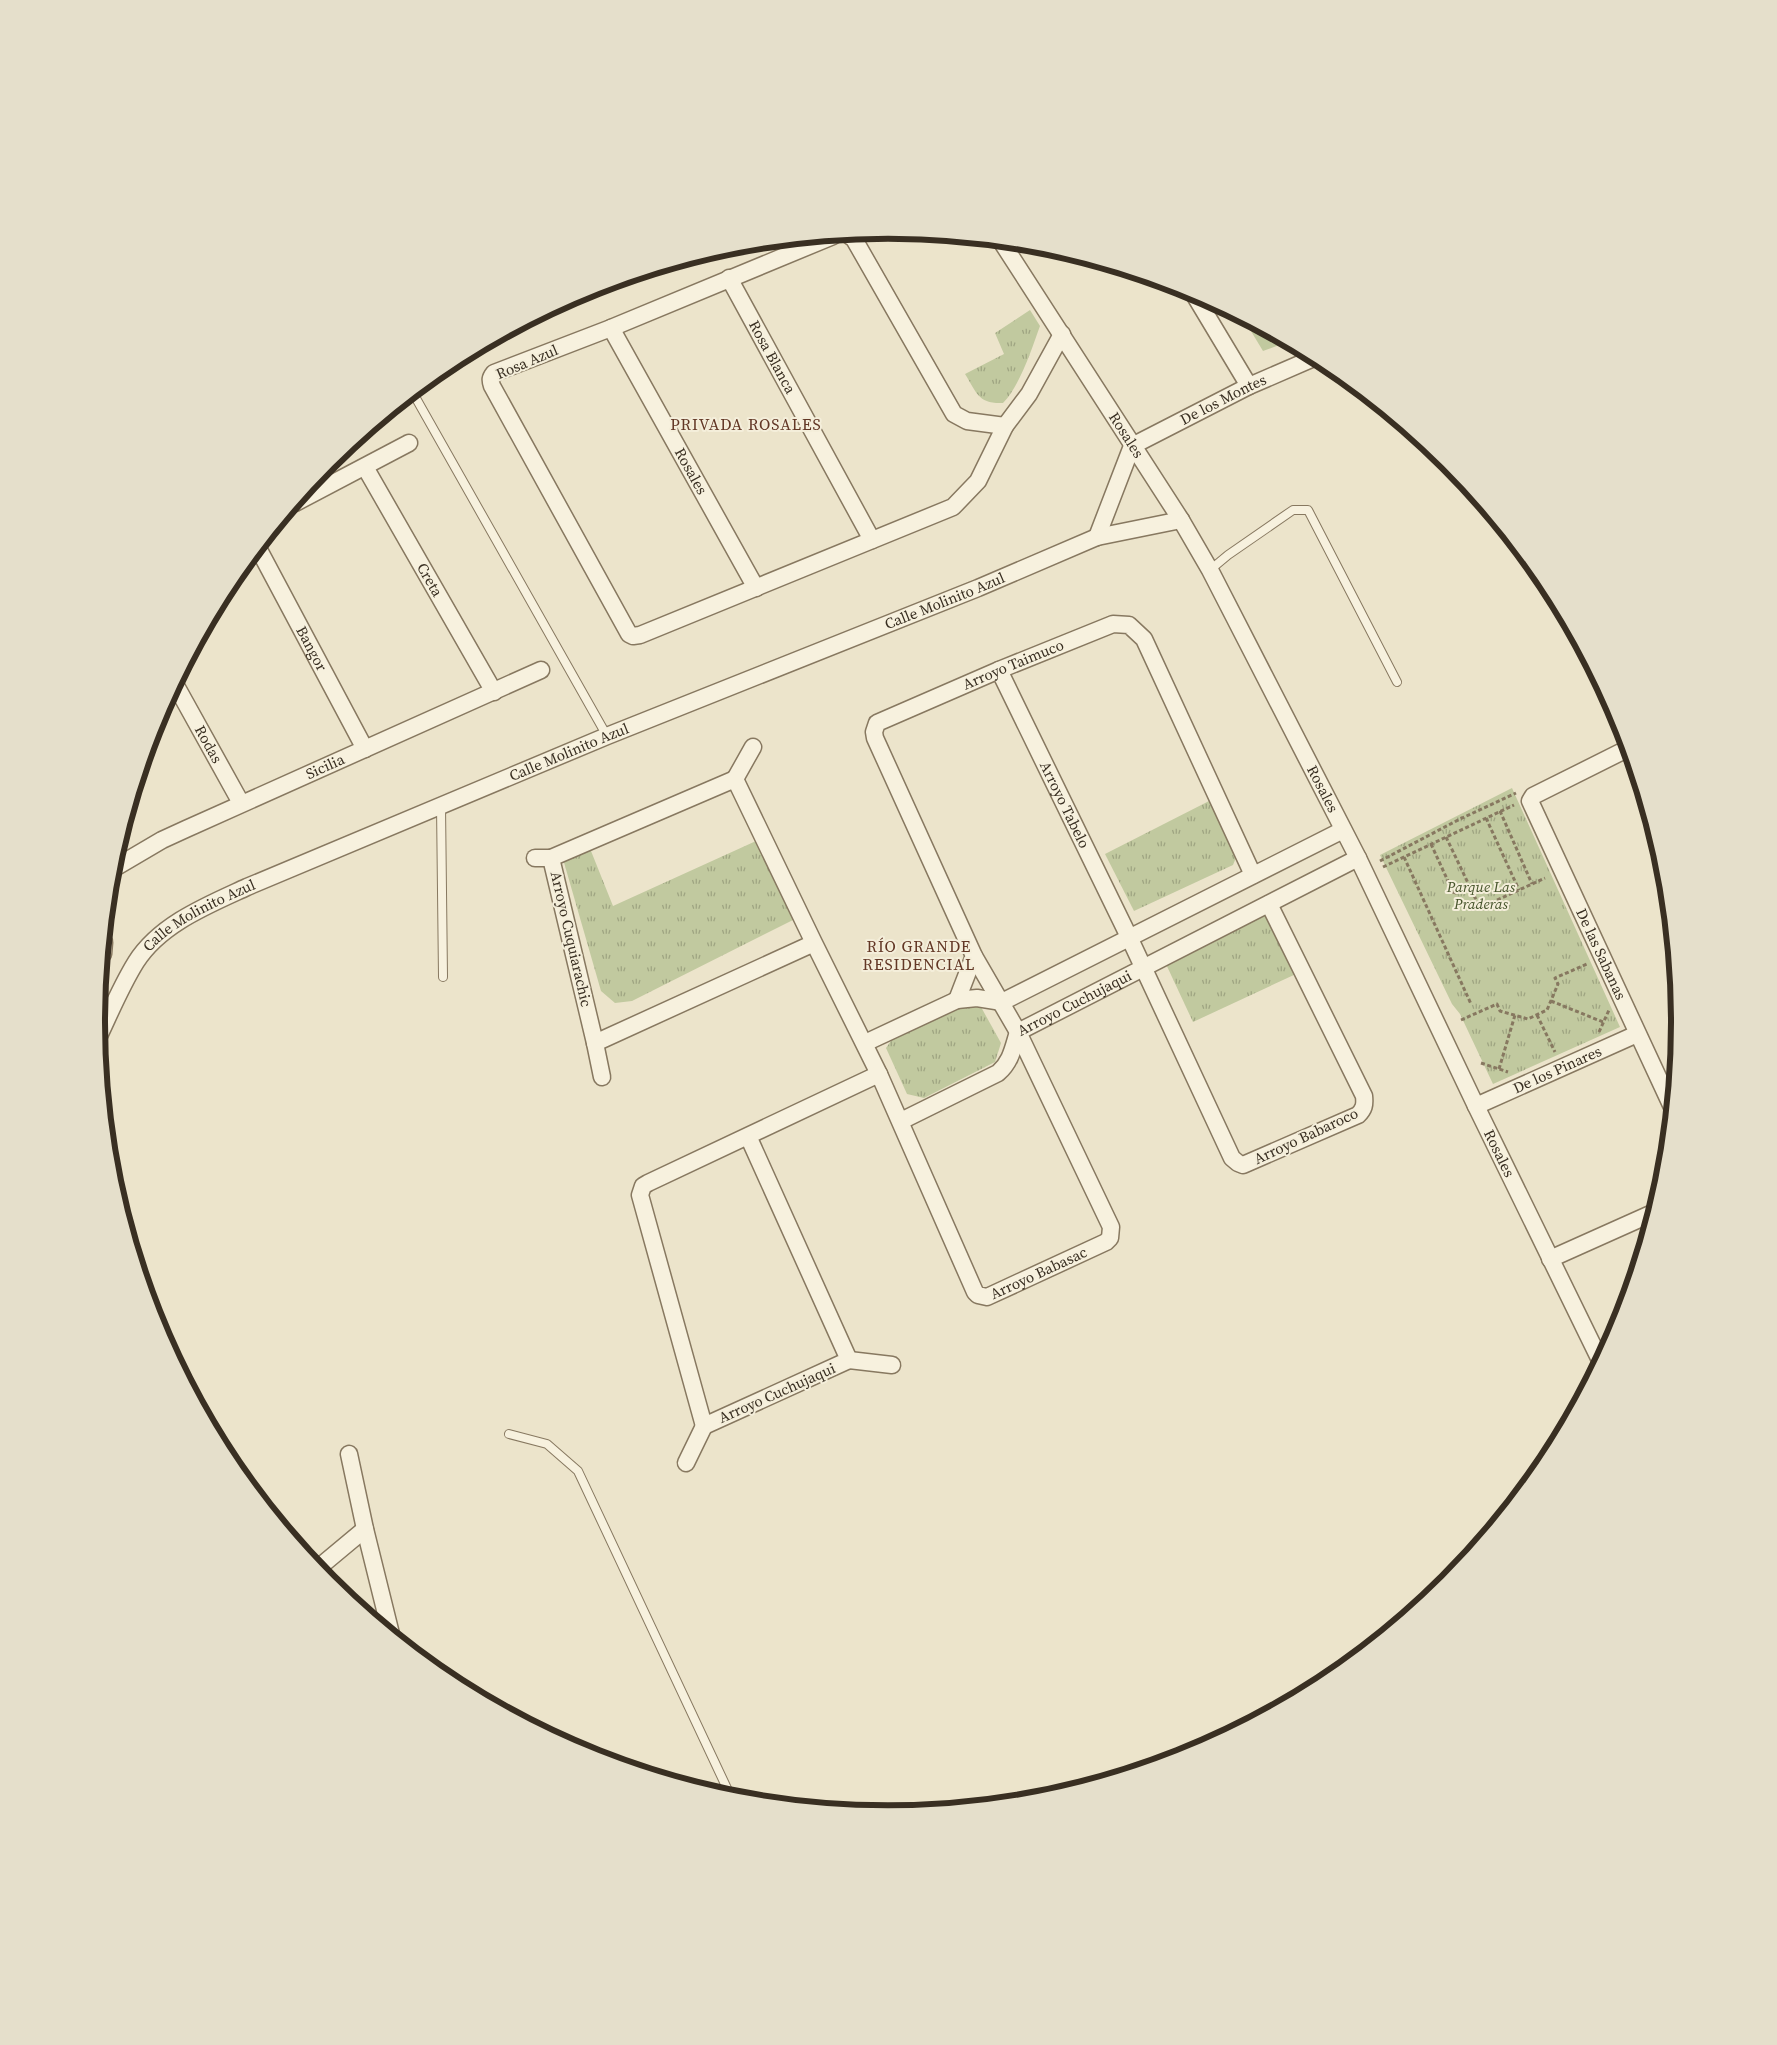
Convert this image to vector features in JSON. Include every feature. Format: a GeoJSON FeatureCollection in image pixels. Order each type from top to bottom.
{"type":"FeatureCollection","features":[{"type":"Feature","properties":{"kind":"street"},"geometry":{"type":"LineString","coordinates":[[852,240],[954,414],[967,421],[1005,426]]}},
{"type":"Feature","properties":{"kind":"street","name":"Rosa Azul"},"geometry":{"type":"LineString","coordinates":[[756,588],[640,635],[633,636],[628,634],[490,380],[494,373],[611,328],[815,243]]}},
{"type":"Feature","properties":{"kind":"street","name":"Rosales"},"geometry":{"type":"LineString","coordinates":[[1006,248],[1181,520],[1210,570],[1358,858],[1597,1355]]}},
{"type":"Feature","properties":{"kind":"street","name":"Rosa Blanca"},"geometry":{"type":"LineString","coordinates":[[729,278],[872,540]]}},
{"type":"Feature","properties":{"kind":"street"},"geometry":{"type":"LineString","coordinates":[[1200,304],[1249,386]]}},
{"type":"Feature","properties":{"kind":"street","name":"Rosales"},"geometry":{"type":"LineString","coordinates":[[611,328],[756,588]]}},
{"type":"Feature","properties":{"kind":"street"},"geometry":{"type":"LineString","coordinates":[[756,588],[953,507],[978,481],[1005,426],[1029,394],[1062,334]]}},
{"type":"Feature","properties":{"kind":"street","name":"De los Montes"},"geometry":{"type":"LineString","coordinates":[[1132,446],[1249,386],[1307,361]]}},
{"type":"Feature","properties":{"kind":"street"},"geometry":{"type":"LineString","coordinates":[[308,496],[410,443]]}},
{"type":"Feature","properties":{"kind":"street"},"geometry":{"type":"LineString","coordinates":[[1097,537],[1132,446]]}},
{"type":"Feature","properties":{"kind":"street","name":"Creta"},"geometry":{"type":"LineString","coordinates":[[365,467],[494,692]]}},
{"type":"Feature","properties":{"kind":"street","name":"Calle Molinito Azul"},"geometry":{"type":"LineString","coordinates":[[105,1024],[136,961],[153,942],[174,925],[247,887],[607,736],[978,588],[1097,537],[1181,520]]}},
{"type":"Feature","properties":{"kind":"street","name":"Bangor"},"geometry":{"type":"LineString","coordinates":[[261,554],[365,749]]}},
{"type":"Feature","properties":{"kind":"street","name":"Arroyo Taimuco"},"geometry":{"type":"LineString","coordinates":[[1018,1032],[974,956],[874,732],[877,722],[1114,624],[1128,625],[1144,639],[1253,875]]}},
{"type":"Feature","properties":{"kind":"street","name":"Sicilia"},"geometry":{"type":"LineString","coordinates":[[121,864],[162,840],[241,803],[541,670]]}},
{"type":"Feature","properties":{"kind":"street","name":"Arroyo Tabelo"},"geometry":{"type":"LineString","coordinates":[[999,670],[1143,969]]}},
{"type":"Feature","properties":{"kind":"street","name":"Rodas"},"geometry":{"type":"LineString","coordinates":[[179,691],[241,803]]}},
{"type":"Feature","properties":{"kind":"street"},"geometry":{"type":"LineString","coordinates":[[753,747],[735,778],[814,943],[880,1074]]}},
{"type":"Feature","properties":{"kind":"street"},"geometry":{"type":"LineString","coordinates":[[1523,798],[1533,796],[1623,751]]}},
{"type":"Feature","properties":{"kind":"street","name":"Arroyo Cuquiarachic"},"geometry":{"type":"LineString","coordinates":[[602,1077],[596,1043],[543,858],[735,778]]}},
{"type":"Feature","properties":{"kind":"street","name":"De las Sabanas"},"geometry":{"type":"LineString","coordinates":[[1523,798],[1668,1098]]}},
{"type":"Feature","properties":{"kind":"street"},"geometry":{"type":"LineString","coordinates":[[865,1043],[957,1000],[977,998],[1002,1002],[1130,940],[1343,830]]}},
{"type":"Feature","properties":{"kind":"street","name":"Arroyo Cuchujaqui"},"geometry":{"type":"LineString","coordinates":[[901,1121],[998,1073],[1011,1056],[1018,1032],[1358,858]]}},
{"type":"Feature","properties":{"kind":"street","name":"Arroyo Babaroco"},"geometry":{"type":"LineString","coordinates":[[1143,969],[1232,1158],[1238,1163],[1250,1163],[1358,1115],[1363,1110],[1364,1096],[1269,904]]}},
{"type":"Feature","properties":{"kind":"street"},"geometry":{"type":"LineString","coordinates":[[596,1043],[814,943]]}},
{"type":"Feature","properties":{"kind":"street"},"geometry":{"type":"LineString","coordinates":[[957,1000],[974,956]]}},
{"type":"Feature","properties":{"kind":"street","name":"Arroyo Babasac"},"geometry":{"type":"LineString","coordinates":[[880,1074],[975,1292],[978,1295],[991,1295],[1106,1242],[1110,1238],[1111,1227],[1018,1032]]}},
{"type":"Feature","properties":{"kind":"street","name":"De los Pinares"},"geometry":{"type":"LineString","coordinates":[[1476,1106],[1637,1034]]}},
{"type":"Feature","properties":{"kind":"street","name":"Arroyo Cuchujaqui"},"geometry":{"type":"LineString","coordinates":[[748,1136],[849,1360],[704,1426],[640,1195],[643,1186],[648,1183],[748,1136],[880,1074]]}},
{"type":"Feature","properties":{"kind":"street"},"geometry":{"type":"LineString","coordinates":[[1550,1259],[1647,1215]]}},
{"type":"Feature","properties":{"kind":"street"},"geometry":{"type":"LineString","coordinates":[[849,1360],[892,1365]]}},
{"type":"Feature","properties":{"kind":"street"},"geometry":{"type":"LineString","coordinates":[[686,1463],[704,1426]]}},
{"type":"Feature","properties":{"kind":"street"},"geometry":{"type":"LineString","coordinates":[[349,1454],[365,1530],[389,1626]]}},
{"type":"Feature","properties":{"kind":"street"},"geometry":{"type":"LineString","coordinates":[[323,1565],[365,1530]]}},
{"type":"Feature","properties":{"kind":"lane"},"geometry":{"type":"LineString","coordinates":[[416,398],[607,736]]}},
{"type":"Feature","properties":{"kind":"lane"},"geometry":{"type":"LineString","coordinates":[[1210,570],[1228,555],[1293,510],[1308,510],[1397,682]]}},
{"type":"Feature","properties":{"kind":"lane"},"geometry":{"type":"LineString","coordinates":[[441,806],[442,977]]}},
{"type":"Feature","properties":{"kind":"lane"},"geometry":{"type":"LineString","coordinates":[[509,1434],[547,1444],[578,1471],[727,1789]]}},
{"type":"Feature","properties":{"kind":"path"},"geometry":{"type":"LineString","coordinates":[[1383,867],[1486,818],[1523,798]]}},
{"type":"Feature","properties":{"kind":"path"},"geometry":{"type":"LineString","coordinates":[[1380,861],[1460,819],[1523,798]]}},
{"type":"Feature","properties":{"kind":"path"},"geometry":{"type":"LineString","coordinates":[[1500,811],[1532,884]]}},
{"type":"Feature","properties":{"kind":"path"},"geometry":{"type":"LineString","coordinates":[[1486,818],[1519,890]]}},
{"type":"Feature","properties":{"kind":"path"},"geometry":{"type":"LineString","coordinates":[[1446,837],[1480,908],[1545,878]]}},
{"type":"Feature","properties":{"kind":"path"},"geometry":{"type":"LineString","coordinates":[[1431,844],[1453,892],[1456,893],[1470,887]]}},
{"type":"Feature","properties":{"kind":"path"},"geometry":{"type":"LineString","coordinates":[[1404,857],[1471,1004]]}},
{"type":"Feature","properties":{"kind":"path"},"geometry":{"type":"LineString","coordinates":[[1461,1020],[1496,1004],[1500,1011],[1528,1019],[1537,1015],[1547,1010],[1558,984],[1555,978],[1593,961]]}},
{"type":"Feature","properties":{"kind":"path"},"geometry":{"type":"LineString","coordinates":[[1551,1000],[1603,1022]]}},
{"type":"Feature","properties":{"kind":"path"},"geometry":{"type":"LineString","coordinates":[[1596,1039],[1612,1003]]}},
{"type":"Feature","properties":{"kind":"path"},"geometry":{"type":"LineString","coordinates":[[1498,1069],[1515,1015]]}},
{"type":"Feature","properties":{"kind":"path"},"geometry":{"type":"LineString","coordinates":[[1537,1015],[1557,1057]]}},
{"type":"Feature","properties":{"kind":"path"},"geometry":{"type":"LineString","coordinates":[[1481,1063],[1516,1075]]}},
{"type":"Feature","properties":{"kind":"green space"},"geometry":{"type":"Polygon","coordinates":[[[1030,310],[1040,326],[1020,377],[1003,403],[988,402],[979,396],[965,374],[1004,354],[995,333],[1030,310]]]}},
{"type":"Feature","properties":{"kind":"green space"},"geometry":{"type":"Polygon","coordinates":[[[1249,327],[1281,344],[1263,351],[1249,327]]]}},
{"type":"Feature","properties":{"kind":"green space","name":"Parque Las Praderas"},"geometry":{"type":"Polygon","coordinates":[[[1512,788],[1620,1027],[1493,1084],[1380,855],[1512,788]]]}},
{"type":"Feature","properties":{"kind":"green space"},"geometry":{"type":"Polygon","coordinates":[[[1211,800],[1237,855],[1233,865],[1134,911],[1105,854],[1211,800]]]}},
{"type":"Feature","properties":{"kind":"green space"},"geometry":{"type":"Polygon","coordinates":[[[756,841],[795,919],[632,1001],[615,1003],[601,991],[563,859],[589,846],[613,906],[756,841]]]}},
{"type":"Feature","properties":{"kind":"green space"},"geometry":{"type":"Polygon","coordinates":[[[1264,912],[1296,974],[1193,1022],[1165,962],[1264,912]]]}},
{"type":"Feature","properties":{"kind":"green space"},"geometry":{"type":"Polygon","coordinates":[[[963,1001],[981,1007],[1001,1043],[995,1062],[924,1098],[907,1094],[886,1048],[895,1035],[963,1001]]]}},
{"type":"Feature","properties":{"kind":"district","name":"PRIVADA ROSALES"},"geometry":{"type":"Point","coordinates":[746,424]}},
{"type":"Feature","properties":{"kind":"district","name":"RÍO GRANDE RESIDENCIAL"},"geometry":{"type":"Point","coordinates":[919,955]}}]}
